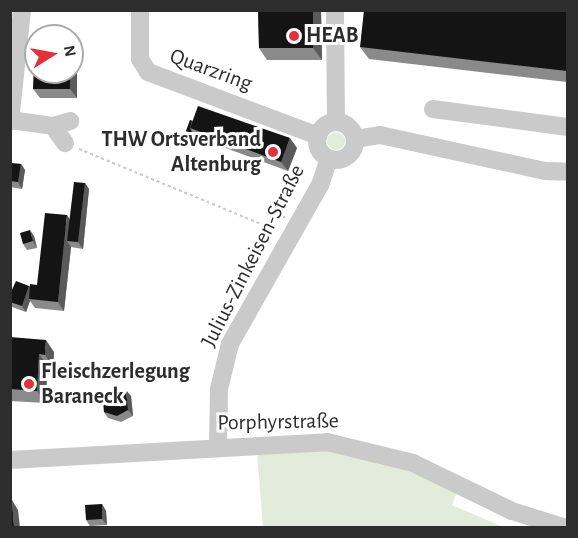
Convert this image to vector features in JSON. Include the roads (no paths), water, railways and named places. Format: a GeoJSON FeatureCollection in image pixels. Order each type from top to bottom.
{"type":"FeatureCollection","features":[{"type":"Feature","properties":{"kind":"street"},"geometry":{"type":"LineString","coordinates":[[22,10],[11,120],[62,123],[65,143]]}},
{"type":"Feature","properties":{"kind":"street","name":"Quarzring"},"geometry":{"type":"LineString","coordinates":[[140,10],[140,59],[148,72],[318,136]]}},
{"type":"Feature","properties":{"kind":"street"},"geometry":{"type":"LineString","coordinates":[[335,10],[336,122]]}},
{"type":"Feature","properties":{"kind":"street"},"geometry":{"type":"LineString","coordinates":[[433,109],[567,127]]}},
{"type":"Feature","properties":{"kind":"street"},"geometry":{"type":"LineString","coordinates":[[318,136],[325,126],[336,122],[350,129],[355,139],[380,135],[545,171],[567,171]]}},
{"type":"Feature","properties":{"kind":"street","name":"Julius-Zinkeisen-Straße"},"geometry":{"type":"LineString","coordinates":[[318,136],[318,147],[329,159]]}},
{"type":"Feature","properties":{"kind":"street","name":"Julius-Zinkeisen-Straße"},"geometry":{"type":"LineString","coordinates":[[329,159],[348,156],[355,139]]}},
{"type":"Feature","properties":{"kind":"street","name":"Julius-Zinkeisen-Straße"},"geometry":{"type":"LineString","coordinates":[[218,446],[219,389],[231,344],[291,235],[329,159]]}},
{"type":"Feature","properties":{"kind":"street","name":"Porphyrstraße"},"geometry":{"type":"LineString","coordinates":[[10,460],[218,446],[327,442],[354,445],[413,463],[512,511],[566,528]]}},
{"type":"Feature","properties":{"kind":"place","name":"HEAB"},"geometry":{"type":"Point","coordinates":[294,36]}},
{"type":"Feature","properties":{"kind":"place","name":"THW Ortsverband Altenburg"},"geometry":{"type":"Point","coordinates":[273,152]}},
{"type":"Feature","properties":{"kind":"place","name":"Fleischzerlegung Baraneck"},"geometry":{"type":"Point","coordinates":[29,384]}}]}
